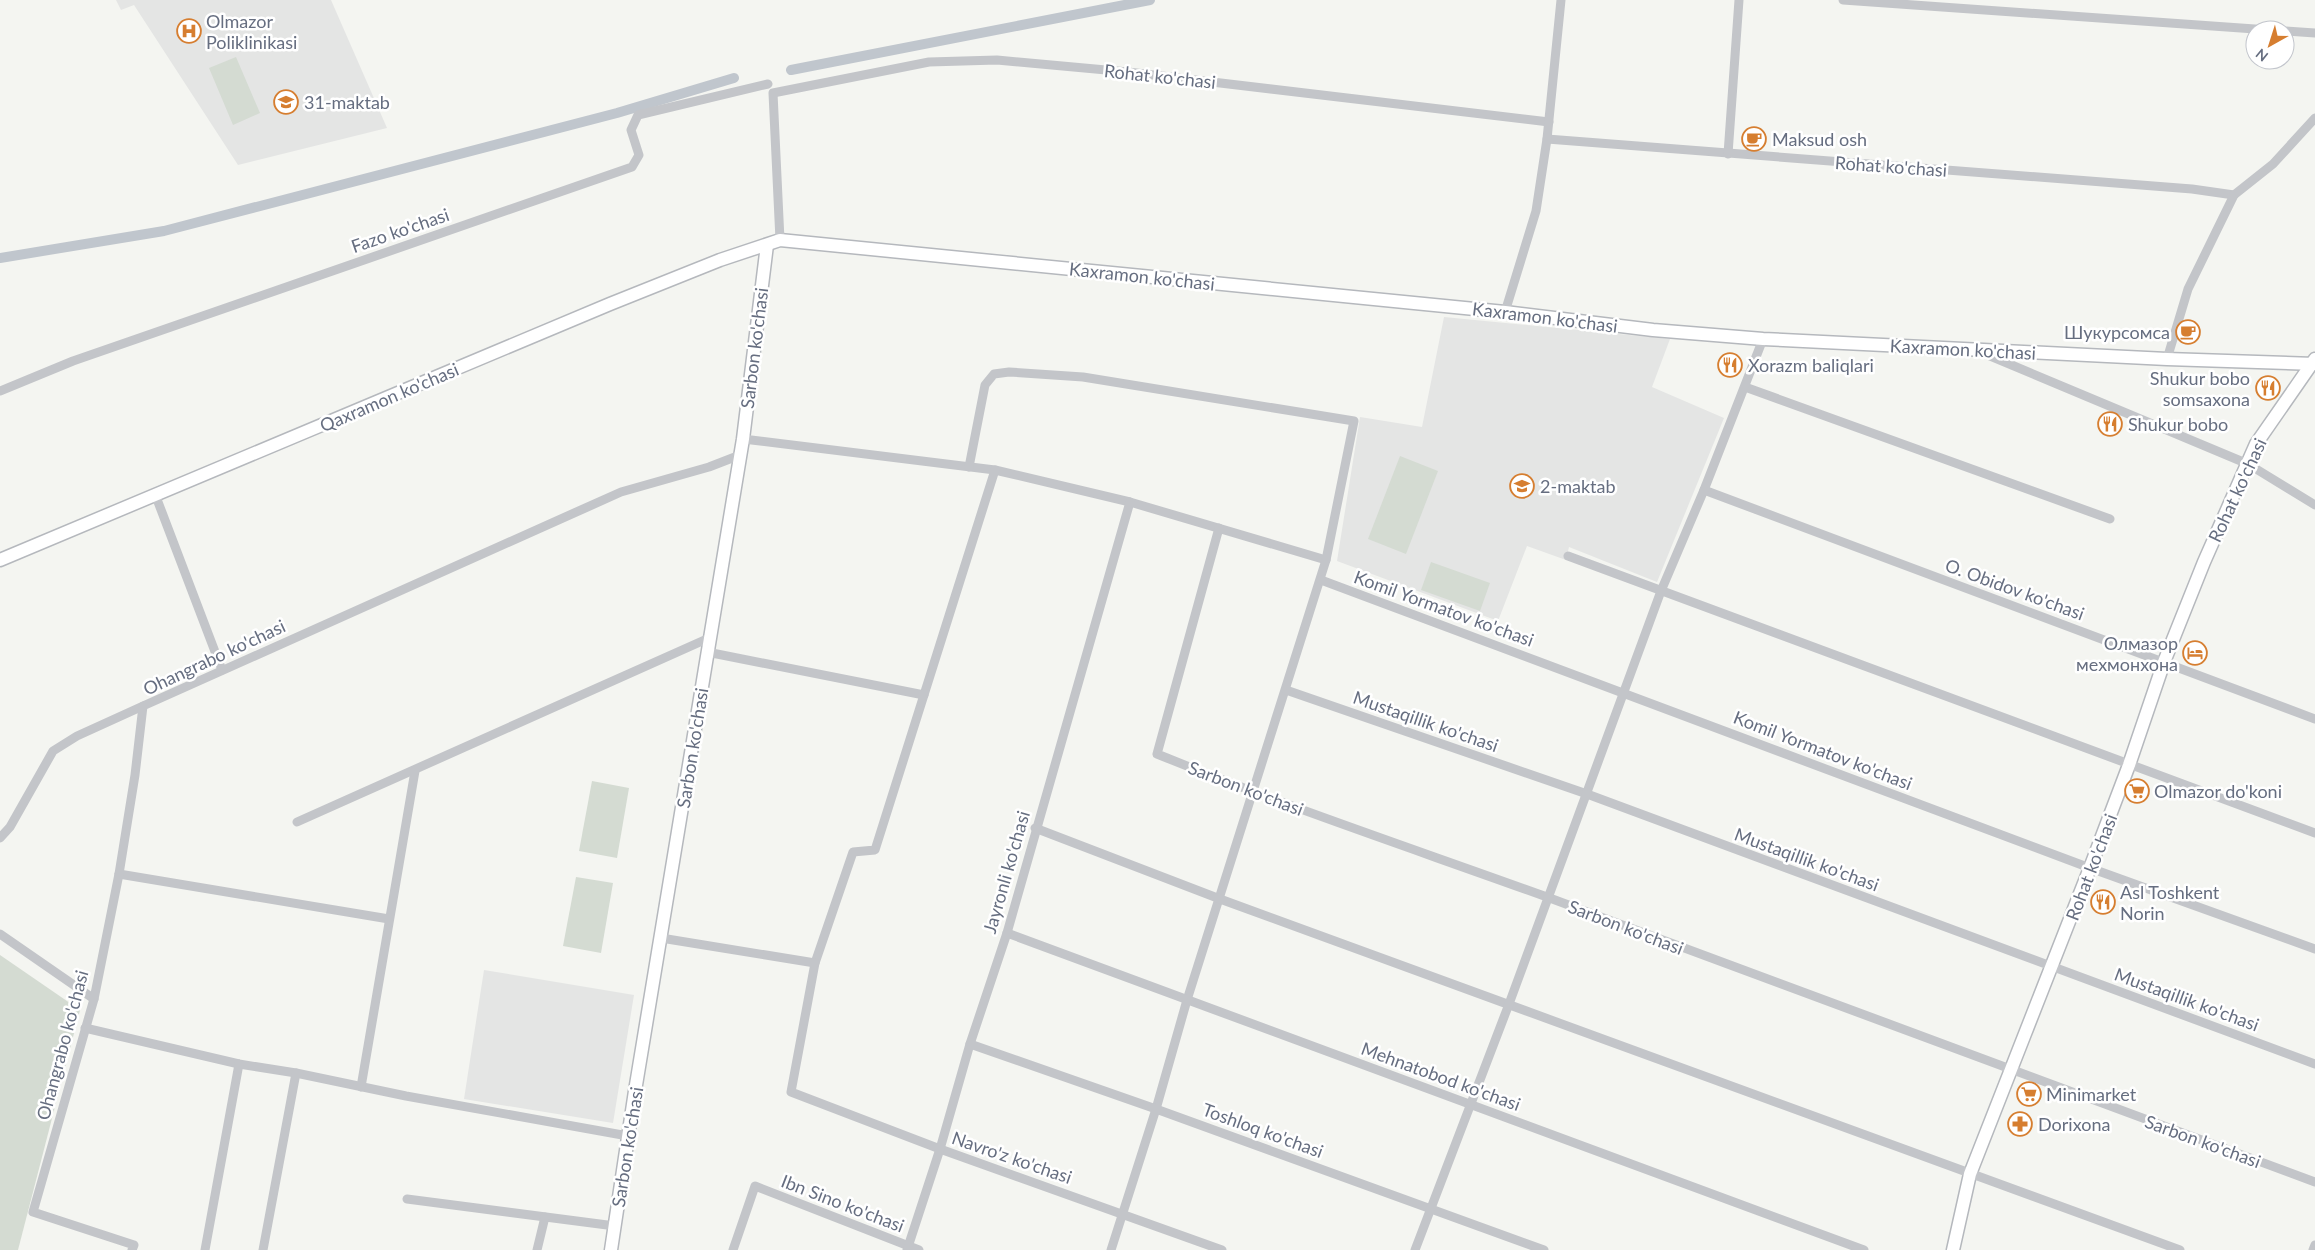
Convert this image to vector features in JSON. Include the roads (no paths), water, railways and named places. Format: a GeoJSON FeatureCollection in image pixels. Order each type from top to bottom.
{"type":"FeatureCollection","features":[{"type":"Feature","properties":{"kind":"street"},"geometry":{"type":"LineString","coordinates":[[1505,312],[1536,211],[1547,139],[1561,0]]}},
{"type":"Feature","properties":{"kind":"street"},"geometry":{"type":"LineString","coordinates":[[1728,154],[1740,0]]}},
{"type":"Feature","properties":{"kind":"street"},"geometry":{"type":"LineString","coordinates":[[1842,0],[2245,28]]}},
{"type":"Feature","properties":{"kind":"street"},"geometry":{"type":"LineString","coordinates":[[2295,32],[2315,33]]}},
{"type":"Feature","properties":{"kind":"street","name":"Rohat ko'chasi"},"geometry":{"type":"LineString","coordinates":[[780,240],[773,93],[929,62],[997,60],[1128,72],[1549,122]]}},
{"type":"Feature","properties":{"kind":"street","name":"Fazo ko'chasi"},"geometry":{"type":"LineString","coordinates":[[0,391],[73,361],[632,167],[639,155],[631,130],[638,114],[768,84]]}},
{"type":"Feature","properties":{"kind":"street"},"geometry":{"type":"LineString","coordinates":[[2167,360],[2188,289],[2234,195],[2273,164],[2315,118]]}},
{"type":"Feature","properties":{"kind":"street","name":"Rohat ko'chasi"},"geometry":{"type":"LineString","coordinates":[[1547,139],[2192,189],[2234,195]]}},
{"type":"Feature","properties":{"kind":"street","name":"Qaxramon ko'chasi"},"geometry":{"type":"LineString","coordinates":[[0,560],[610,304],[720,260],[780,240]]}},
{"type":"Feature","properties":{"kind":"street","name":"Kaxramon ko'chasi"},"geometry":{"type":"LineString","coordinates":[[780,240],[1505,312],[1653,330],[1763,339],[2167,360],[2314,362]]}},
{"type":"Feature","properties":{"kind":"street","name":"Sarbon ko'chasi"},"geometry":{"type":"LineString","coordinates":[[611,1250],[709,638],[743,439],[767,244]]}},
{"type":"Feature","properties":{"kind":"street"},"geometry":{"type":"LineString","coordinates":[[1414,1250],[1509,1004],[1661,592],[1704,490],[1763,339]]}},
{"type":"Feature","properties":{"kind":"street"},"geometry":{"type":"LineString","coordinates":[[1976,350],[2248,464],[2315,505]]}},
{"type":"Feature","properties":{"kind":"street","name":"Rohat ko'chasi"},"geometry":{"type":"LineString","coordinates":[[1953,1250],[1970,1174],[2012,1071],[2129,766],[2164,662],[2204,562],[2256,444],[2314,362]]}},
{"type":"Feature","properties":{"kind":"street"},"geometry":{"type":"LineString","coordinates":[[970,467],[985,385],[994,374],[1009,372],[1083,376],[1354,421],[1326,560],[1187,1000],[1156,1109],[1111,1250]]}},
{"type":"Feature","properties":{"kind":"street"},"geometry":{"type":"LineString","coordinates":[[1745,387],[2110,519]]}},
{"type":"Feature","properties":{"kind":"street"},"geometry":{"type":"LineString","coordinates":[[743,439],[995,470],[1130,502],[1326,560]]}},
{"type":"Feature","properties":{"kind":"street","name":"Ohangrabo ko'chasi"},"geometry":{"type":"LineString","coordinates":[[132,1250],[134,1245],[33,1212],[94,999],[119,874],[135,775],[143,706],[621,492],[709,467],[740,455]]}},
{"type":"Feature","properties":{"kind":"street"},"geometry":{"type":"LineString","coordinates":[[661,938],[815,963],[853,852],[875,850],[995,470]]}},
{"type":"Feature","properties":{"kind":"street","name":"O. Obidov ko'chasi"},"geometry":{"type":"LineString","coordinates":[[1704,490],[2315,719]]}},
{"type":"Feature","properties":{"kind":"street"},"geometry":{"type":"LineString","coordinates":[[155,494],[222,670]]}},
{"type":"Feature","properties":{"kind":"street","name":"Jayronli ko'chasi"},"geometry":{"type":"LineString","coordinates":[[908,1248],[940,1149],[970,1044],[1007,933],[1130,502]]}},
{"type":"Feature","properties":{"kind":"street","name":"Sarbon ko'chasi"},"geometry":{"type":"LineString","coordinates":[[1218,528],[1157,754],[1252,792],[1547,897],[2315,1182]]}},
{"type":"Feature","properties":{"kind":"street"},"geometry":{"type":"LineString","coordinates":[[1568,556],[2129,766],[2315,833]]}},
{"type":"Feature","properties":{"kind":"street","name":"Komil Yormatov ko'chasi"},"geometry":{"type":"LineString","coordinates":[[1320,580],[2090,868],[2315,949]]}},
{"type":"Feature","properties":{"kind":"street"},"geometry":{"type":"LineString","coordinates":[[297,822],[415,771],[709,638]]}},
{"type":"Feature","properties":{"kind":"street"},"geometry":{"type":"LineString","coordinates":[[707,652],[924,695]]}},
{"type":"Feature","properties":{"kind":"street","name":"Mustaqillik ko'chasi"},"geometry":{"type":"LineString","coordinates":[[1286,690],[1587,794],[2315,1064]]}},
{"type":"Feature","properties":{"kind":"street"},"geometry":{"type":"LineString","coordinates":[[0,838],[10,827],[54,751],[77,736],[143,706]]}},
{"type":"Feature","properties":{"kind":"street"},"geometry":{"type":"LineString","coordinates":[[361,1086],[415,771]]}},
{"type":"Feature","properties":{"kind":"street"},"geometry":{"type":"LineString","coordinates":[[1036,828],[1220,898],[2180,1250]]}},
{"type":"Feature","properties":{"kind":"street"},"geometry":{"type":"LineString","coordinates":[[119,874],[389,919]]}},
{"type":"Feature","properties":{"kind":"street","name":"Mehnatobod ko'chasi"},"geometry":{"type":"LineString","coordinates":[[1007,933],[1864,1250]]}},
{"type":"Feature","properties":{"kind":"street"},"geometry":{"type":"LineString","coordinates":[[0,934],[94,999]]}},
{"type":"Feature","properties":{"kind":"street","name":"Navro'z ko'chasi"},"geometry":{"type":"LineString","coordinates":[[815,963],[790,1092],[940,1149],[1222,1250]]}},
{"type":"Feature","properties":{"kind":"street"},"geometry":{"type":"LineString","coordinates":[[85,1028],[239,1064],[296,1073],[628,1136]]}},
{"type":"Feature","properties":{"kind":"street","name":"Toshloq ko'chasi"},"geometry":{"type":"LineString","coordinates":[[970,1044],[1156,1109],[1544,1250]]}},
{"type":"Feature","properties":{"kind":"street"},"geometry":{"type":"LineString","coordinates":[[205,1250],[239,1064]]}},
{"type":"Feature","properties":{"kind":"street"},"geometry":{"type":"LineString","coordinates":[[263,1250],[296,1073]]}},
{"type":"Feature","properties":{"kind":"street","name":"Ibn Sino ko'chasi"},"geometry":{"type":"LineString","coordinates":[[733,1250],[755,1186],[908,1248],[919,1250]]}},
{"type":"Feature","properties":{"kind":"street"},"geometry":{"type":"LineString","coordinates":[[407,1199],[615,1226]]}},
{"type":"Feature","properties":{"kind":"street"},"geometry":{"type":"LineString","coordinates":[[537,1250],[545,1217]]}},
{"type":"Feature","properties":{"kind":"street"},"geometry":{"type":"LineString","coordinates":[[2313,1250],[2315,1245]]}},
{"type":"Feature","properties":{"kind":"waterway"},"geometry":{"type":"LineString","coordinates":[[791,70],[1150,0]]}},
{"type":"Feature","properties":{"kind":"waterway"},"geometry":{"type":"LineString","coordinates":[[0,258],[164,231],[617,113],[734,78]]}},
{"type":"Feature","properties":{"kind":"place","name":"Olmazor Poliklinikasi"},"geometry":{"type":"Point","coordinates":[189,31]}},
{"type":"Feature","properties":{"kind":"place","name":"31-maktab"},"geometry":{"type":"Point","coordinates":[286,102]}},
{"type":"Feature","properties":{"kind":"place","name":"Maksud osh"},"geometry":{"type":"Point","coordinates":[1754,139]}},
{"type":"Feature","properties":{"kind":"place","name":"Шукурсомса"},"geometry":{"type":"Point","coordinates":[2188,332]}},
{"type":"Feature","properties":{"kind":"place","name":"Xorazm baliqlari"},"geometry":{"type":"Point","coordinates":[1730,365]}},
{"type":"Feature","properties":{"kind":"place","name":"Shukur bobo somsaxona"},"geometry":{"type":"Point","coordinates":[2268,388]}},
{"type":"Feature","properties":{"kind":"place","name":"Shukur bobo"},"geometry":{"type":"Point","coordinates":[2110,424]}},
{"type":"Feature","properties":{"kind":"place","name":"2-maktab"},"geometry":{"type":"Point","coordinates":[1522,486]}},
{"type":"Feature","properties":{"kind":"place","name":"Олмазор мехмонхона"},"geometry":{"type":"Point","coordinates":[2195,653]}},
{"type":"Feature","properties":{"kind":"place","name":"Olmazor do'koni"},"geometry":{"type":"Point","coordinates":[2137,791]}},
{"type":"Feature","properties":{"kind":"place","name":"Asl Toshkent Norin"},"geometry":{"type":"Point","coordinates":[2103,902]}},
{"type":"Feature","properties":{"kind":"place","name":"Minimarket"},"geometry":{"type":"Point","coordinates":[2029,1094]}},
{"type":"Feature","properties":{"kind":"place","name":"Dorixona"},"geometry":{"type":"Point","coordinates":[2020,1124]}}]}
